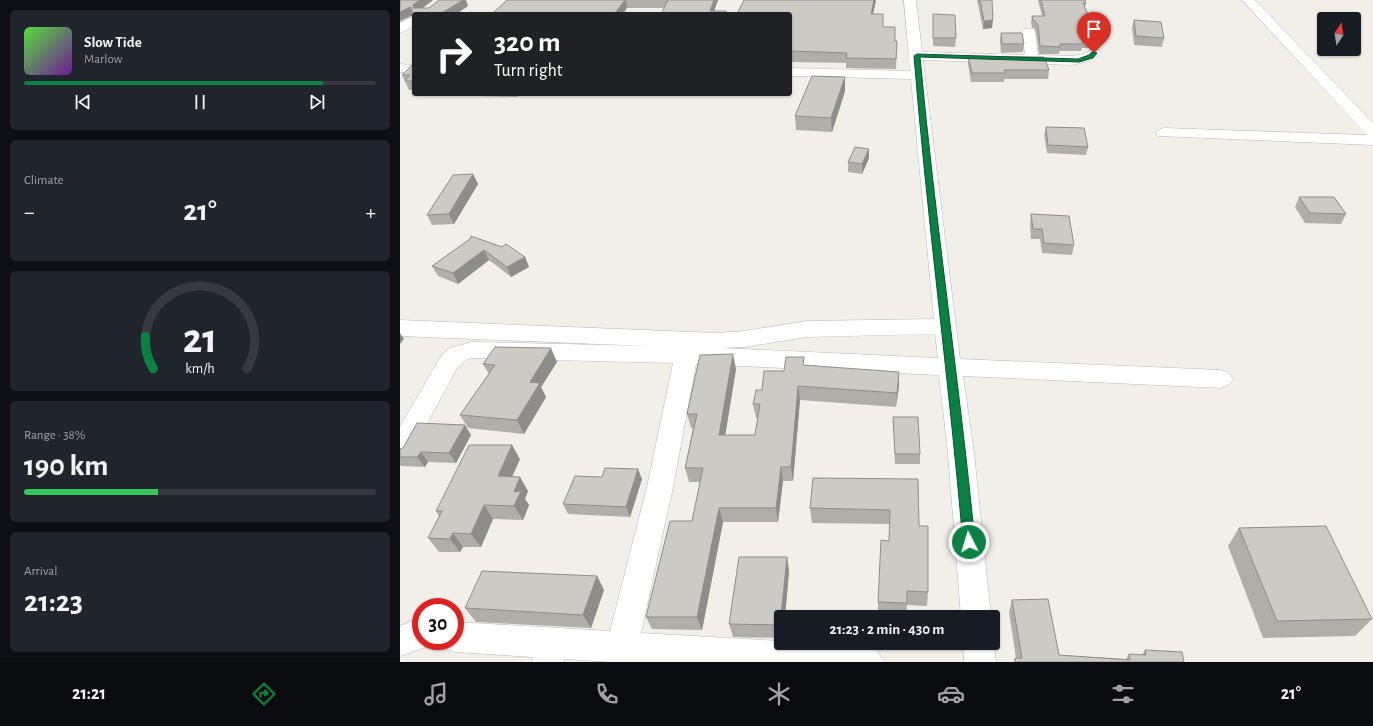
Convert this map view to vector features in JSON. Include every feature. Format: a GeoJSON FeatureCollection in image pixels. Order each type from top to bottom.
{"type":"FeatureCollection","features":[{"type":"Feature","properties":{"kind":"street"},"geometry":{"type":"LineString","coordinates":[[910,0],[946,326],[949,367],[961,453],[975,610]]}},
{"type":"Feature","properties":{"kind":"street"},"geometry":{"type":"LineString","coordinates":[[1248,0],[1373,132]]}},
{"type":"Feature","properties":{"kind":"street"},"geometry":{"type":"LineString","coordinates":[[400,30],[412,21]]}},
{"type":"Feature","properties":{"kind":"street"},"geometry":{"type":"LineString","coordinates":[[1026,59],[1032,54],[1028,32]]}},
{"type":"Feature","properties":{"kind":"street"},"geometry":{"type":"LineString","coordinates":[[792,72],[1026,59],[1079,60],[1091,56],[1094,53]]}},
{"type":"Feature","properties":{"kind":"street"},"geometry":{"type":"LineString","coordinates":[[400,68],[412,69]]}},
{"type":"Feature","properties":{"kind":"street"},"geometry":{"type":"LineString","coordinates":[[1164,133],[1373,140]]}},
{"type":"Feature","properties":{"kind":"street"},"geometry":{"type":"LineString","coordinates":[[400,328],[716,341],[744,339],[807,329],[946,326]]}},
{"type":"Feature","properties":{"kind":"street"},"geometry":{"type":"LineString","coordinates":[[400,450],[449,362],[458,354],[472,350],[686,355],[1221,379]]}},
{"type":"Feature","properties":{"kind":"street"},"geometry":{"type":"LineString","coordinates":[[622,647],[660,487],[686,355]]}},
{"type":"Feature","properties":{"kind":"street"},"geometry":{"type":"LineString","coordinates":[[464,638],[550,652],[622,647],[867,662]]}},
{"type":"Feature","properties":{"kind":"street"},"geometry":{"type":"LineString","coordinates":[[979,650],[980,662]]}},
{"type":"Feature","properties":{"kind":"building"},"geometry":{"type":"Polygon","coordinates":[[[400,0],[420,0],[413,5],[414,8],[429,8],[439,0],[463,0],[444,12],[412,12],[412,8],[410,7],[400,12],[400,0]]]}},
{"type":"Feature","properties":{"kind":"building"},"geometry":{"type":"Polygon","coordinates":[[[507,0],[625,0],[616,12],[494,12],[507,0]]]}},
{"type":"Feature","properties":{"kind":"building"},"geometry":{"type":"Polygon","coordinates":[[[668,0],[714,0],[710,11],[726,11],[726,12],[662,12],[668,0]]]}},
{"type":"Feature","properties":{"kind":"building"},"geometry":{"type":"Polygon","coordinates":[[[744,0],[874,0],[871,14],[883,14],[883,27],[895,27],[895,41],[897,41],[896,59],[846,58],[847,53],[792,51],[792,12],[738,12],[744,0]]]}},
{"type":"Feature","properties":{"kind":"building"},"geometry":{"type":"Polygon","coordinates":[[[980,0],[992,0],[993,20],[984,21],[980,0]]]}},
{"type":"Feature","properties":{"kind":"building"},"geometry":{"type":"Polygon","coordinates":[[[1041,0],[1085,0],[1086,3],[1083,3],[1099,41],[1082,41],[1083,44],[1060,44],[1060,47],[1040,46],[1038,25],[1033,20],[1032,16],[1045,16],[1041,0]]]}},
{"type":"Feature","properties":{"kind":"building"},"geometry":{"type":"Polygon","coordinates":[[[933,14],[955,15],[956,38],[933,38],[933,14]]]}},
{"type":"Feature","properties":{"kind":"building"},"geometry":{"type":"Polygon","coordinates":[[[1134,20],[1161,22],[1164,38],[1136,36],[1134,20]]]}},
{"type":"Feature","properties":{"kind":"building"},"geometry":{"type":"Polygon","coordinates":[[[1001,33],[1022,33],[1024,44],[1002,44],[1001,33]]]}},
{"type":"Feature","properties":{"kind":"building"},"geometry":{"type":"Polygon","coordinates":[[[968,56],[1044,57],[1049,70],[1004,70],[1005,73],[972,73],[968,56]]]}},
{"type":"Feature","properties":{"kind":"building"},"geometry":{"type":"Polygon","coordinates":[[[412,65],[412,81],[405,81],[410,75],[402,75],[412,65]]]}},
{"type":"Feature","properties":{"kind":"building"},"geometry":{"type":"Polygon","coordinates":[[[812,76],[845,77],[831,118],[795,116],[812,76]]]}},
{"type":"Feature","properties":{"kind":"building"},"geometry":{"type":"Polygon","coordinates":[[[1046,127],[1084,128],[1088,147],[1048,145],[1046,127]]]}},
{"type":"Feature","properties":{"kind":"building"},"geometry":{"type":"Polygon","coordinates":[[[855,147],[869,149],[862,164],[848,162],[855,147]]]}},
{"type":"Feature","properties":{"kind":"building"},"geometry":{"type":"Polygon","coordinates":[[[473,174],[449,214],[427,215],[453,175],[473,174]]]}},
{"type":"Feature","properties":{"kind":"building"},"geometry":{"type":"Polygon","coordinates":[[[1299,197],[1334,197],[1346,214],[1310,213],[1299,197]]]}},
{"type":"Feature","properties":{"kind":"building"},"geometry":{"type":"Polygon","coordinates":[[[1031,214],[1069,216],[1074,245],[1044,243],[1042,229],[1033,229],[1031,214]]]}},
{"type":"Feature","properties":{"kind":"building"},"geometry":{"type":"Polygon","coordinates":[[[471,236],[502,247],[506,244],[525,257],[507,267],[484,250],[453,273],[432,266],[470,239],[471,236]]]}},
{"type":"Feature","properties":{"kind":"building"},"geometry":{"type":"Polygon","coordinates":[[[495,347],[551,348],[530,382],[540,383],[517,420],[460,415],[495,365],[483,364],[495,347]]]}},
{"type":"Feature","properties":{"kind":"building"},"geometry":{"type":"Polygon","coordinates":[[[733,354],[719,435],[755,435],[760,404],[753,404],[756,390],[762,390],[764,371],[784,371],[786,357],[804,357],[803,365],[899,372],[897,393],[798,386],[791,467],[781,467],[776,508],[719,508],[697,617],[646,617],[670,521],[692,521],[703,468],[685,468],[697,414],[687,414],[700,355],[733,354]]]}},
{"type":"Feature","properties":{"kind":"building"},"geometry":{"type":"Polygon","coordinates":[[[893,417],[918,417],[920,454],[895,454],[893,417]]]}},
{"type":"Feature","properties":{"kind":"building"},"geometry":{"type":"Polygon","coordinates":[[[417,423],[465,425],[449,453],[421,452],[417,457],[400,457],[400,449],[403,448],[417,423]]]}},
{"type":"Feature","properties":{"kind":"building"},"geometry":{"type":"Polygon","coordinates":[[[469,445],[512,445],[498,476],[520,477],[514,492],[521,491],[514,506],[484,505],[471,534],[453,533],[450,539],[428,538],[442,511],[436,511],[469,445]]]}},
{"type":"Feature","properties":{"kind":"building"},"geometry":{"type":"Polygon","coordinates":[[[605,468],[638,469],[626,507],[563,504],[575,476],[602,477],[605,468]]]}},
{"type":"Feature","properties":{"kind":"building"},"geometry":{"type":"Polygon","coordinates":[[[813,478],[918,479],[919,526],[928,526],[928,592],[907,591],[907,603],[878,602],[881,540],[889,541],[890,510],[810,508],[813,478]]]}},
{"type":"Feature","properties":{"kind":"building"},"geometry":{"type":"Polygon","coordinates":[[[1326,526],[1372,619],[1277,621],[1239,528],[1326,526]]]}},
{"type":"Feature","properties":{"kind":"building"},"geometry":{"type":"Polygon","coordinates":[[[739,557],[787,557],[782,610],[774,610],[774,625],[729,624],[739,557]]]}},
{"type":"Feature","properties":{"kind":"building"},"geometry":{"type":"Polygon","coordinates":[[[482,571],[597,576],[583,615],[465,608],[482,571]]]}},
{"type":"Feature","properties":{"kind":"building"},"geometry":{"type":"Polygon","coordinates":[[[1048,599],[1059,655],[1130,660],[1129,654],[1146,655],[1145,650],[1182,652],[1184,662],[1015,662],[1015,658],[1022,658],[1012,600],[1048,599]]]}},
{"type":"Feature","properties":{"kind":"route"},"geometry":{"type":"LineString","coordinates":[[969,542],[961,453],[925,152],[917,56],[1079,60],[1091,56],[1094,53]]}}]}
